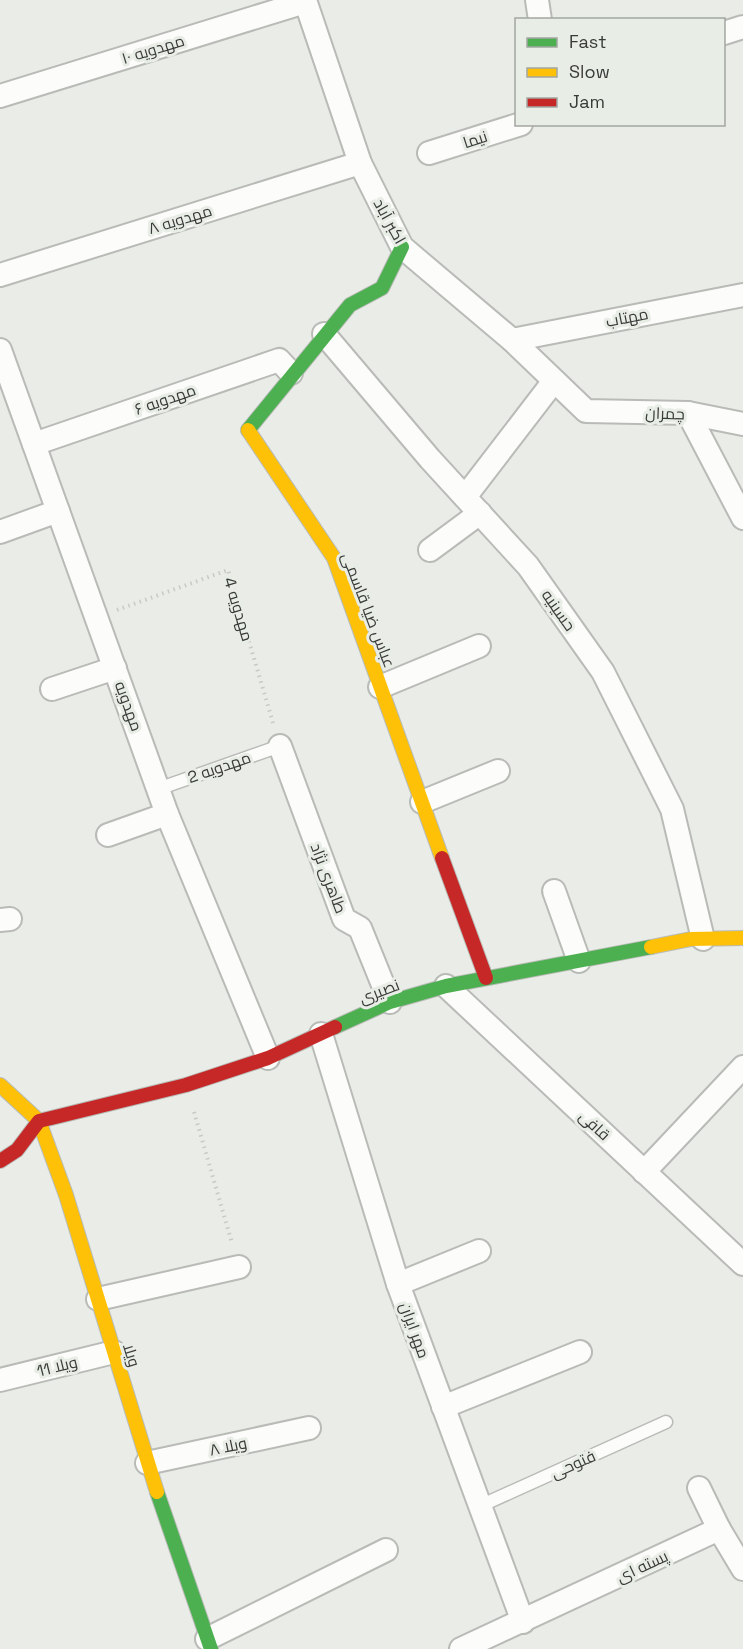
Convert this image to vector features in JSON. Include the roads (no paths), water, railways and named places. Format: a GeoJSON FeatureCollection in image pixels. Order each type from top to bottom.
{"type":"FeatureCollection","features":[{"type":"Feature","properties":{"kind":"street"},"geometry":{"type":"LineString","coordinates":[[537,0],[540,18]]}},
{"type":"Feature","properties":{"kind":"street","name":"مهدویه ۱۰"},"geometry":{"type":"LineString","coordinates":[[0,96],[305,1]]}},
{"type":"Feature","properties":{"kind":"street","name":"اکبر آباد"},"geometry":{"type":"LineString","coordinates":[[305,1],[360,164],[402,247],[512,340],[586,411]]}},
{"type":"Feature","properties":{"kind":"street"},"geometry":{"type":"LineString","coordinates":[[725,32],[743,27]]}},
{"type":"Feature","properties":{"kind":"street","name":"نیما"},"geometry":{"type":"LineString","coordinates":[[429,153],[515,126]]}},
{"type":"Feature","properties":{"kind":"street","name":"مهدویه ۸"},"geometry":{"type":"LineString","coordinates":[[0,275],[360,164]]}},
{"type":"Feature","properties":{"kind":"street","name":"عباس ضیا قاسمی"},"geometry":{"type":"LineString","coordinates":[[402,247],[382,288],[350,304],[291,373],[248,429],[334,558],[486,978]]}},
{"type":"Feature","properties":{"kind":"street","name":"مهتاب"},"geometry":{"type":"LineString","coordinates":[[512,340],[743,295]]}},
{"type":"Feature","properties":{"kind":"street","name":"حسینیه"},"geometry":{"type":"LineString","coordinates":[[324,334],[528,566],[603,672],[672,809],[703,939]]}},
{"type":"Feature","properties":{"kind":"street","name":"مهدویه"},"geometry":{"type":"LineString","coordinates":[[0,350],[167,814],[268,1058]]}},
{"type":"Feature","properties":{"kind":"street","name":"مهدویه ۶"},"geometry":{"type":"LineString","coordinates":[[34,444],[279,360],[291,373]]}},
{"type":"Feature","properties":{"kind":"street"},"geometry":{"type":"LineString","coordinates":[[430,550],[473,505],[554,381]]}},
{"type":"Feature","properties":{"kind":"street","name":"چمران"},"geometry":{"type":"LineString","coordinates":[[586,411],[688,414],[743,424]]}},
{"type":"Feature","properties":{"kind":"street"},"geometry":{"type":"LineString","coordinates":[[688,414],[743,518]]}},
{"type":"Feature","properties":{"kind":"street"},"geometry":{"type":"LineString","coordinates":[[0,532],[58,511]]}},
{"type":"Feature","properties":{"kind":"street"},"geometry":{"type":"LineString","coordinates":[[380,687],[479,646]]}},
{"type":"Feature","properties":{"kind":"street"},"geometry":{"type":"LineString","coordinates":[[52,689],[115,668]]}},
{"type":"Feature","properties":{"kind":"street","name":"طاهری نژاد"},"geometry":{"type":"LineString","coordinates":[[280,746],[344,919],[360,928],[390,1002]]}},
{"type":"Feature","properties":{"kind":"street"},"geometry":{"type":"LineString","coordinates":[[422,802],[498,771]]}},
{"type":"Feature","properties":{"kind":"street"},"geometry":{"type":"LineString","coordinates":[[108,835],[167,814]]}},
{"type":"Feature","properties":{"kind":"street"},"geometry":{"type":"LineString","coordinates":[[554,891],[579,961]]}},
{"type":"Feature","properties":{"kind":"street","name":"نصیری"},"geometry":{"type":"LineString","coordinates":[[39,1121],[186,1085],[268,1058],[390,1002],[446,986],[703,939],[743,938]]}},
{"type":"Feature","properties":{"kind":"street","name":"قافی"},"geometry":{"type":"LineString","coordinates":[[446,986],[743,1264]]}},
{"type":"Feature","properties":{"kind":"street","name":"مهر ایران"},"geometry":{"type":"LineString","coordinates":[[321,1034],[398,1284],[523,1622]]}},
{"type":"Feature","properties":{"kind":"street"},"geometry":{"type":"LineString","coordinates":[[644,1172],[743,1067]]}},
{"type":"Feature","properties":{"kind":"street","name":"ویلا"},"geometry":{"type":"LineString","coordinates":[[0,1085],[39,1121],[98,1299],[147,1463],[209,1644]]}},
{"type":"Feature","properties":{"kind":"street"},"geometry":{"type":"LineString","coordinates":[[0,1161],[17,1150],[39,1121]]}},
{"type":"Feature","properties":{"kind":"street"},"geometry":{"type":"LineString","coordinates":[[398,1284],[479,1251]]}},
{"type":"Feature","properties":{"kind":"street"},"geometry":{"type":"LineString","coordinates":[[98,1299],[239,1267]]}},
{"type":"Feature","properties":{"kind":"street","name":"ویلا 11"},"geometry":{"type":"LineString","coordinates":[[0,1380],[114,1352]]}},
{"type":"Feature","properties":{"kind":"street"},"geometry":{"type":"LineString","coordinates":[[443,1407],[580,1352]]}},
{"type":"Feature","properties":{"kind":"street","name":"ویلا ۸"},"geometry":{"type":"LineString","coordinates":[[147,1463],[309,1428]]}},
{"type":"Feature","properties":{"kind":"street"},"geometry":{"type":"LineString","coordinates":[[699,1488],[719,1529],[743,1569]]}},
{"type":"Feature","properties":{"kind":"street","name":"پسته ای"},"geometry":{"type":"LineString","coordinates":[[461,1649],[719,1529]]}},
{"type":"Feature","properties":{"kind":"street"},"geometry":{"type":"LineString","coordinates":[[209,1644],[386,1550]]}},
{"type":"Feature","properties":{"kind":"lane","name":"مهدویه 2"},"geometry":{"type":"LineString","coordinates":[[158,789],[280,746]]}},
{"type":"Feature","properties":{"kind":"lane","name":"فتوحی"},"geometry":{"type":"LineString","coordinates":[[480,1506],[666,1422]]}}]}
